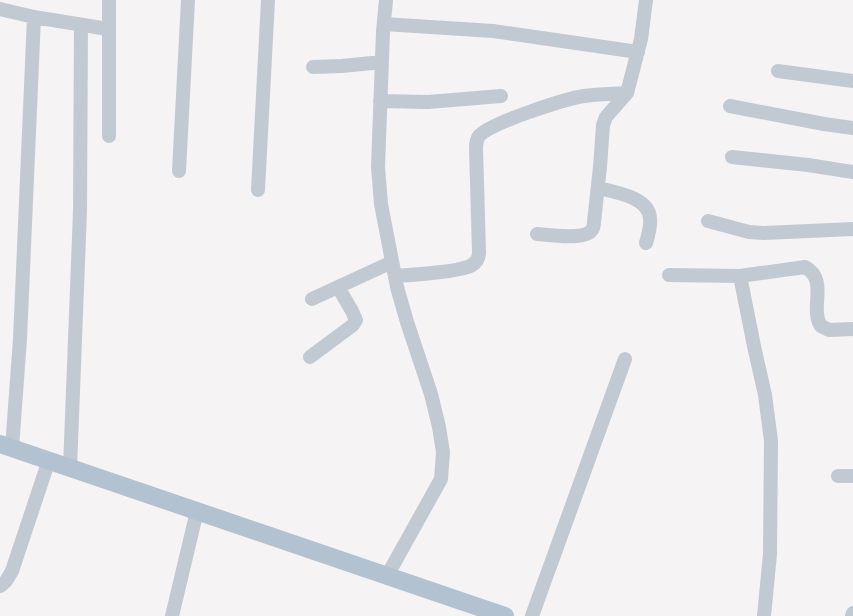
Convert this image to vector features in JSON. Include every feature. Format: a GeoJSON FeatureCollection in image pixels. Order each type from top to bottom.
{"type":"FeatureCollection","features":[{"type":"Feature","properties":{"kind":"main road"},"geometry":{"type":"LineString","coordinates":[[6,446],[505,616]]}},
{"type":"Feature","properties":{"kind":"street"},"geometry":{"type":"LineString","coordinates":[[109,0],[109,136]]}},
{"type":"Feature","properties":{"kind":"street"},"geometry":{"type":"LineString","coordinates":[[179,171],[188,0]]}},
{"type":"Feature","properties":{"kind":"street"},"geometry":{"type":"LineString","coordinates":[[258,190],[268,0]]}},
{"type":"Feature","properties":{"kind":"street"},"geometry":{"type":"LineString","coordinates":[[386,0],[378,167],[381,204],[395,276],[407,322],[431,394],[443,452],[441,479],[387,576]]}},
{"type":"Feature","properties":{"kind":"street"},"geometry":{"type":"LineString","coordinates":[[537,234],[580,236],[592,230],[598,188],[603,125],[606,118],[627,93],[638,52],[646,0]]}},
{"type":"Feature","properties":{"kind":"street"},"geometry":{"type":"LineString","coordinates":[[0,9],[34,17],[108,29]]}},
{"type":"Feature","properties":{"kind":"street"},"geometry":{"type":"LineString","coordinates":[[6,446],[20,340],[34,17]]}},
{"type":"Feature","properties":{"kind":"street"},"geometry":{"type":"LineString","coordinates":[[384,24],[492,31],[638,52]]}},
{"type":"Feature","properties":{"kind":"street"},"geometry":{"type":"LineString","coordinates":[[70,468],[80,211],[81,25]]}},
{"type":"Feature","properties":{"kind":"street"},"geometry":{"type":"LineString","coordinates":[[313,67],[382,62]]}},
{"type":"Feature","properties":{"kind":"street"},"geometry":{"type":"LineString","coordinates":[[778,71],[853,81]]}},
{"type":"Feature","properties":{"kind":"street"},"geometry":{"type":"LineString","coordinates":[[395,276],[458,269],[470,266],[476,262],[479,252],[476,148],[478,137],[486,130],[514,118],[566,100],[584,96],[627,93]]}},
{"type":"Feature","properties":{"kind":"street"},"geometry":{"type":"LineString","coordinates":[[380,101],[428,102],[502,96]]}},
{"type":"Feature","properties":{"kind":"street"},"geometry":{"type":"LineString","coordinates":[[730,106],[853,128]]}},
{"type":"Feature","properties":{"kind":"street"},"geometry":{"type":"LineString","coordinates":[[732,157],[808,165],[853,172]]}},
{"type":"Feature","properties":{"kind":"street"},"geometry":{"type":"LineString","coordinates":[[598,188],[636,199],[646,207],[649,212],[650,219],[646,243]]}},
{"type":"Feature","properties":{"kind":"street"},"geometry":{"type":"LineString","coordinates":[[708,221],[749,232],[764,233],[853,229]]}},
{"type":"Feature","properties":{"kind":"street"},"geometry":{"type":"LineString","coordinates":[[312,299],[392,262]]}},
{"type":"Feature","properties":{"kind":"street"},"geometry":{"type":"LineString","coordinates":[[669,275],[740,276],[805,267],[811,270],[817,281],[817,318],[821,326],[828,330],[853,329]]}},
{"type":"Feature","properties":{"kind":"street"},"geometry":{"type":"LineString","coordinates":[[740,276],[765,395],[771,441],[770,554],[764,616]]}},
{"type":"Feature","properties":{"kind":"street"},"geometry":{"type":"LineString","coordinates":[[310,357],[353,325],[356,320],[338,287]]}},
{"type":"Feature","properties":{"kind":"street"},"geometry":{"type":"LineString","coordinates":[[532,616],[625,359]]}},
{"type":"Feature","properties":{"kind":"street"},"geometry":{"type":"LineString","coordinates":[[0,586],[6,581],[12,571],[49,460]]}},
{"type":"Feature","properties":{"kind":"street"},"geometry":{"type":"LineString","coordinates":[[838,476],[853,476]]}},
{"type":"Feature","properties":{"kind":"street"},"geometry":{"type":"LineString","coordinates":[[172,616],[197,511]]}}]}
